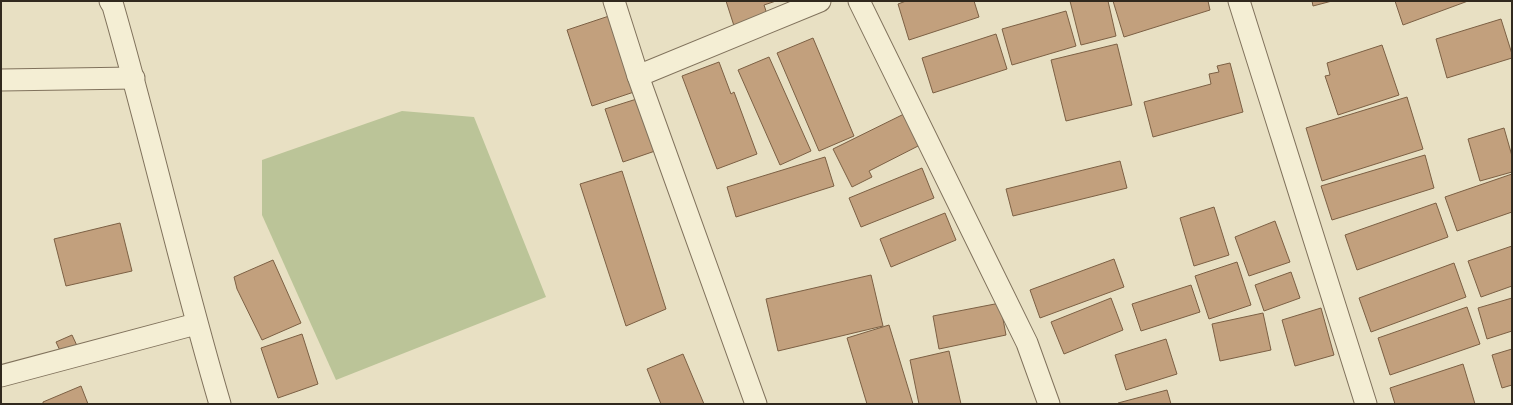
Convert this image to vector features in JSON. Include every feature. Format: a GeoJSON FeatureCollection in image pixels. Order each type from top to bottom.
{"type":"FeatureCollection","features":[{"type":"Feature","properties":{"kind":"street"},"geometry":{"type":"LineString","coordinates":[[110,1],[113,6],[134,78],[144,124],[196,324],[220,404]]}},
{"type":"Feature","properties":{"kind":"street"},"geometry":{"type":"LineString","coordinates":[[614,1],[638,76],[756,404]]}},
{"type":"Feature","properties":{"kind":"street"},"geometry":{"type":"LineString","coordinates":[[638,76],[820,1]]}},
{"type":"Feature","properties":{"kind":"street"},"geometry":{"type":"LineString","coordinates":[[859,1],[1027,343],[1049,404]]}},
{"type":"Feature","properties":{"kind":"street"},"geometry":{"type":"LineString","coordinates":[[1238,1],[1366,404]]}},
{"type":"Feature","properties":{"kind":"street"},"geometry":{"type":"LineString","coordinates":[[1,80],[134,78]]}},
{"type":"Feature","properties":{"kind":"street"},"geometry":{"type":"LineString","coordinates":[[1,376],[196,324]]}},
{"type":"Feature","properties":{"kind":"green space"},"geometry":{"type":"Polygon","coordinates":[[[402,111],[474,117],[546,297],[336,380],[262,215],[262,160],[402,111]]]}},
{"type":"Feature","properties":{"kind":"building"},"geometry":{"type":"Polygon","coordinates":[[[726,1],[776,1],[764,5],[769,20],[736,32],[726,1]]]}},
{"type":"Feature","properties":{"kind":"building"},"geometry":{"type":"Polygon","coordinates":[[[906,1],[974,1],[979,17],[909,40],[898,4],[906,1]]]}},
{"type":"Feature","properties":{"kind":"building"},"geometry":{"type":"Polygon","coordinates":[[[1070,1],[1108,1],[1116,36],[1081,45],[1070,1]]]}},
{"type":"Feature","properties":{"kind":"building"},"geometry":{"type":"Polygon","coordinates":[[[1113,1],[1208,1],[1210,10],[1124,37],[1113,1]]]}},
{"type":"Feature","properties":{"kind":"building"},"geometry":{"type":"Polygon","coordinates":[[[1312,1],[1332,1],[1313,6],[1312,1]]]}},
{"type":"Feature","properties":{"kind":"building"},"geometry":{"type":"Polygon","coordinates":[[[1395,1],[1468,1],[1403,25],[1395,1]]]}},
{"type":"Feature","properties":{"kind":"building"},"geometry":{"type":"Polygon","coordinates":[[[1066,11],[1076,46],[1012,65],[1002,29],[1066,11]]]}},
{"type":"Feature","properties":{"kind":"building"},"geometry":{"type":"Polygon","coordinates":[[[615,14],[640,90],[592,106],[567,30],[615,14]]]}},
{"type":"Feature","properties":{"kind":"building"},"geometry":{"type":"Polygon","coordinates":[[[1501,19],[1512,58],[1447,78],[1436,39],[1501,19]]]}},
{"type":"Feature","properties":{"kind":"building"},"geometry":{"type":"Polygon","coordinates":[[[996,34],[1007,69],[933,93],[922,58],[996,34]]]}},
{"type":"Feature","properties":{"kind":"building"},"geometry":{"type":"Polygon","coordinates":[[[813,38],[854,136],[819,151],[777,53],[813,38]]]}},
{"type":"Feature","properties":{"kind":"building"},"geometry":{"type":"Polygon","coordinates":[[[1117,44],[1132,105],[1066,121],[1051,60],[1117,44]]]}},
{"type":"Feature","properties":{"kind":"building"},"geometry":{"type":"Polygon","coordinates":[[[1382,45],[1399,95],[1338,115],[1325,76],[1330,75],[1327,63],[1382,45]]]}},
{"type":"Feature","properties":{"kind":"building"},"geometry":{"type":"Polygon","coordinates":[[[769,57],[811,151],[780,165],[738,70],[769,57]]]}},
{"type":"Feature","properties":{"kind":"building"},"geometry":{"type":"Polygon","coordinates":[[[719,62],[731,94],[734,92],[757,154],[717,169],[682,76],[719,62]]]}},
{"type":"Feature","properties":{"kind":"building"},"geometry":{"type":"Polygon","coordinates":[[[1230,63],[1243,112],[1153,137],[1144,102],[1211,84],[1209,74],[1219,72],[1217,66],[1230,63]]]}},
{"type":"Feature","properties":{"kind":"building"},"geometry":{"type":"Polygon","coordinates":[[[643,97],[658,150],[623,162],[605,109],[643,97]]]}},
{"type":"Feature","properties":{"kind":"building"},"geometry":{"type":"Polygon","coordinates":[[[1407,97],[1423,149],[1322,181],[1306,128],[1407,97]]]}},
{"type":"Feature","properties":{"kind":"building"},"geometry":{"type":"Polygon","coordinates":[[[908,112],[924,143],[869,171],[872,177],[852,187],[833,149],[908,112]]]}},
{"type":"Feature","properties":{"kind":"building"},"geometry":{"type":"Polygon","coordinates":[[[1504,128],[1512,156],[1512,172],[1480,181],[1468,139],[1504,128]]]}},
{"type":"Feature","properties":{"kind":"building"},"geometry":{"type":"Polygon","coordinates":[[[1425,155],[1434,188],[1332,220],[1321,186],[1425,155]]]}},
{"type":"Feature","properties":{"kind":"building"},"geometry":{"type":"Polygon","coordinates":[[[825,157],[834,186],[736,217],[727,187],[825,157]]]}},
{"type":"Feature","properties":{"kind":"building"},"geometry":{"type":"Polygon","coordinates":[[[1120,161],[1127,188],[1013,216],[1006,189],[1120,161]]]}},
{"type":"Feature","properties":{"kind":"building"},"geometry":{"type":"Polygon","coordinates":[[[922,168],[934,198],[861,227],[849,198],[922,168]]]}},
{"type":"Feature","properties":{"kind":"building"},"geometry":{"type":"Polygon","coordinates":[[[622,171],[666,309],[626,326],[580,184],[622,171]]]}},
{"type":"Feature","properties":{"kind":"building"},"geometry":{"type":"Polygon","coordinates":[[[1512,174],[1512,212],[1457,231],[1445,197],[1512,174]]]}},
{"type":"Feature","properties":{"kind":"building"},"geometry":{"type":"Polygon","coordinates":[[[1436,203],[1448,237],[1357,270],[1345,235],[1436,203]]]}},
{"type":"Feature","properties":{"kind":"building"},"geometry":{"type":"Polygon","coordinates":[[[1214,207],[1229,255],[1194,266],[1180,218],[1214,207]]]}},
{"type":"Feature","properties":{"kind":"building"},"geometry":{"type":"Polygon","coordinates":[[[945,213],[956,240],[891,267],[880,239],[945,213]]]}},
{"type":"Feature","properties":{"kind":"building"},"geometry":{"type":"Polygon","coordinates":[[[1275,221],[1290,262],[1249,276],[1235,237],[1275,221]]]}},
{"type":"Feature","properties":{"kind":"building"},"geometry":{"type":"Polygon","coordinates":[[[120,223],[132,271],[66,286],[54,239],[120,223]]]}},
{"type":"Feature","properties":{"kind":"building"},"geometry":{"type":"Polygon","coordinates":[[[1512,246],[1512,286],[1481,297],[1468,261],[1512,246]]]}},
{"type":"Feature","properties":{"kind":"building"},"geometry":{"type":"Polygon","coordinates":[[[1114,259],[1124,287],[1040,318],[1030,290],[1114,259]]]}},
{"type":"Feature","properties":{"kind":"building"},"geometry":{"type":"Polygon","coordinates":[[[273,260],[301,323],[262,340],[237,289],[234,277],[273,260]]]}},
{"type":"Feature","properties":{"kind":"building"},"geometry":{"type":"Polygon","coordinates":[[[1237,262],[1251,305],[1209,319],[1195,276],[1237,262]]]}},
{"type":"Feature","properties":{"kind":"building"},"geometry":{"type":"Polygon","coordinates":[[[1454,263],[1466,297],[1371,332],[1359,298],[1454,263]]]}},
{"type":"Feature","properties":{"kind":"building"},"geometry":{"type":"Polygon","coordinates":[[[1291,272],[1300,298],[1264,311],[1255,285],[1291,272]]]}},
{"type":"Feature","properties":{"kind":"building"},"geometry":{"type":"Polygon","coordinates":[[[871,275],[883,326],[778,351],[766,299],[871,275]]]}},
{"type":"Feature","properties":{"kind":"building"},"geometry":{"type":"Polygon","coordinates":[[[1191,285],[1200,312],[1141,331],[1132,304],[1191,285]]]}},
{"type":"Feature","properties":{"kind":"building"},"geometry":{"type":"Polygon","coordinates":[[[1111,298],[1123,330],[1064,354],[1051,322],[1111,298]]]}},
{"type":"Feature","properties":{"kind":"building"},"geometry":{"type":"Polygon","coordinates":[[[1512,298],[1512,331],[1487,339],[1478,308],[1512,298]]]}},
{"type":"Feature","properties":{"kind":"building"},"geometry":{"type":"Polygon","coordinates":[[[1000,303],[1006,335],[939,349],[933,316],[1000,303]]]}},
{"type":"Feature","properties":{"kind":"building"},"geometry":{"type":"Polygon","coordinates":[[[1467,307],[1480,344],[1390,375],[1378,338],[1467,307]]]}},
{"type":"Feature","properties":{"kind":"building"},"geometry":{"type":"Polygon","coordinates":[[[1321,308],[1334,355],[1295,366],[1282,320],[1321,308]]]}},
{"type":"Feature","properties":{"kind":"building"},"geometry":{"type":"Polygon","coordinates":[[[1263,313],[1271,350],[1220,361],[1212,324],[1263,313]]]}},
{"type":"Feature","properties":{"kind":"building"},"geometry":{"type":"Polygon","coordinates":[[[889,325],[913,404],[867,404],[847,338],[889,325]]]}},
{"type":"Feature","properties":{"kind":"building"},"geometry":{"type":"Polygon","coordinates":[[[302,334],[318,384],[278,398],[261,348],[302,334]]]}},
{"type":"Feature","properties":{"kind":"building"},"geometry":{"type":"Polygon","coordinates":[[[72,335],[79,350],[63,357],[56,342],[72,335]]]}},
{"type":"Feature","properties":{"kind":"building"},"geometry":{"type":"Polygon","coordinates":[[[1166,339],[1177,374],[1126,390],[1115,355],[1166,339]]]}},
{"type":"Feature","properties":{"kind":"building"},"geometry":{"type":"Polygon","coordinates":[[[1512,349],[1512,385],[1502,388],[1492,355],[1512,349]]]}},
{"type":"Feature","properties":{"kind":"building"},"geometry":{"type":"Polygon","coordinates":[[[949,351],[961,404],[919,404],[910,360],[949,351]]]}},
{"type":"Feature","properties":{"kind":"building"},"geometry":{"type":"Polygon","coordinates":[[[683,354],[704,404],[661,404],[647,369],[683,354]]]}},
{"type":"Feature","properties":{"kind":"building"},"geometry":{"type":"Polygon","coordinates":[[[1463,364],[1475,404],[1395,404],[1390,388],[1463,364]]]}},
{"type":"Feature","properties":{"kind":"building"},"geometry":{"type":"Polygon","coordinates":[[[81,386],[88,404],[43,404],[43,402],[81,386]]]}},
{"type":"Feature","properties":{"kind":"building"},"geometry":{"type":"Polygon","coordinates":[[[1167,390],[1171,404],[1118,404],[1118,403],[1167,390]]]}}]}
